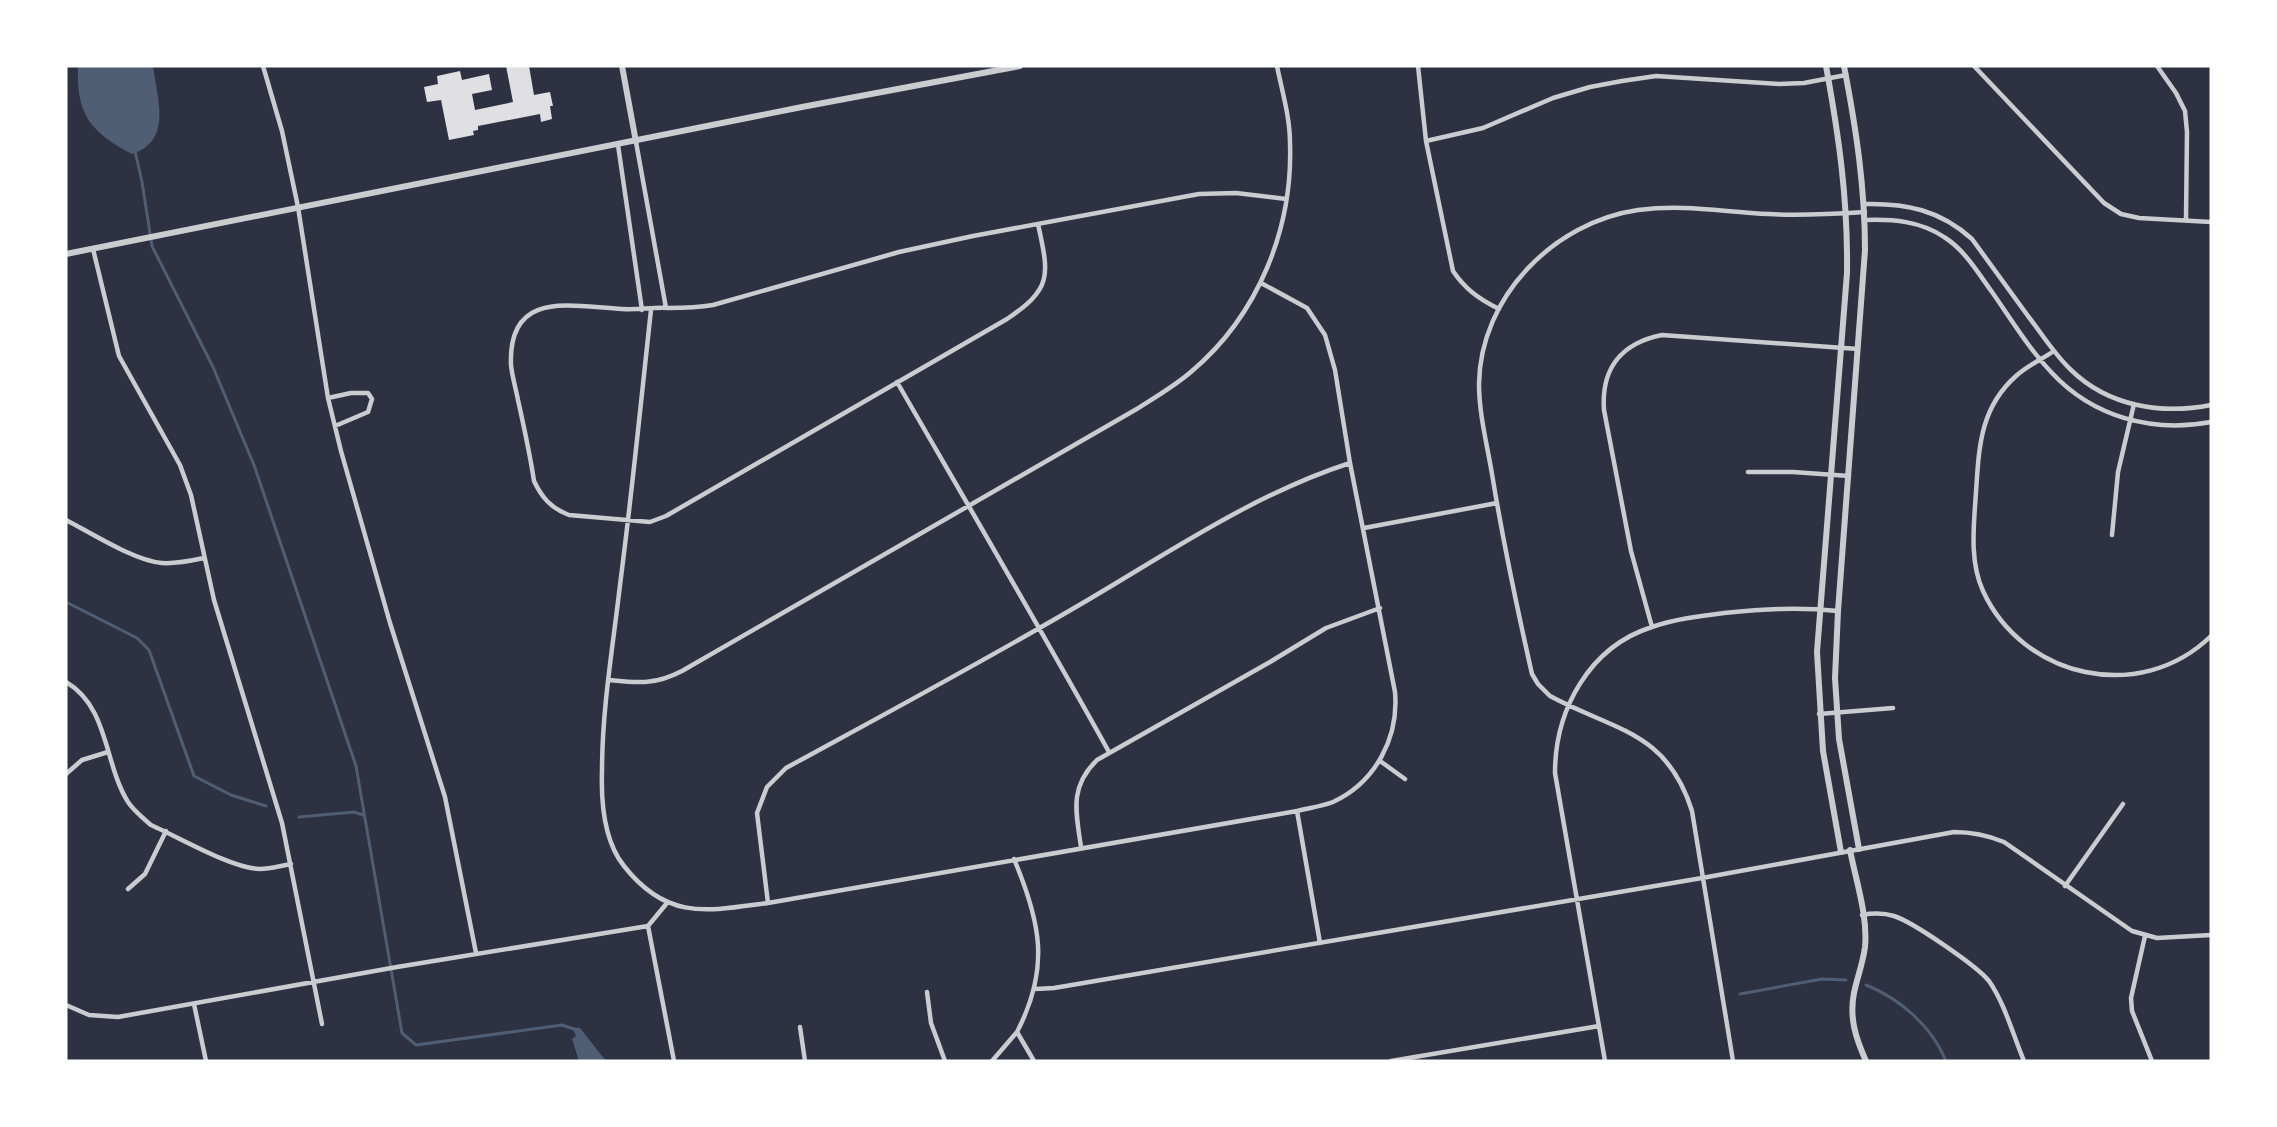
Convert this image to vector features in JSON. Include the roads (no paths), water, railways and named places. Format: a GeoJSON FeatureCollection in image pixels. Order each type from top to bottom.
{"type":"FeatureCollection","features":[{"type":"Feature","properties":{"kind":"street"},"geometry":{"type":"LineString","coordinates":[[263,66],[282,130],[298,207],[328,398],[390,622],[444,796],[477,953]]}},
{"type":"Feature","properties":{"kind":"street"},"geometry":{"type":"LineString","coordinates":[[622,66],[666,308]]}},
{"type":"Feature","properties":{"kind":"street"},"geometry":{"type":"LineString","coordinates":[[66,254],[1020,66]]}},
{"type":"Feature","properties":{"kind":"street"},"geometry":{"type":"LineString","coordinates":[[609,680],[642,683],[665,680],[1135,410],[1192,372],[1238,321],[1261,283],[1271,259],[1286,199],[1290,143],[1277,66]]}},
{"type":"Feature","properties":{"kind":"street"},"geometry":{"type":"LineString","coordinates":[[1418,66],[1426,141],[1453,270],[1472,294],[1499,309]]}},
{"type":"Feature","properties":{"kind":"street"},"geometry":{"type":"LineString","coordinates":[[1826,66],[1843,162],[1847,213],[1846,273],[1816,652],[1823,751],[1841,852]]}},
{"type":"Feature","properties":{"kind":"street"},"geometry":{"type":"LineString","coordinates":[[1844,66],[1854,116],[1865,220],[1862,310],[1838,611],[1835,678],[1839,739],[1858,849]]}},
{"type":"Feature","properties":{"kind":"street"},"geometry":{"type":"LineString","coordinates":[[1974,66],[2104,203],[2121,214],[2139,218],[2211,222]]}},
{"type":"Feature","properties":{"kind":"street"},"geometry":{"type":"LineString","coordinates":[[2157,66],[2176,93],[2185,111],[2187,219]]}},
{"type":"Feature","properties":{"kind":"street"},"geometry":{"type":"LineString","coordinates":[[1426,141],[1483,128],[1553,98],[1590,87],[1656,75],[1779,84],[1804,83],[1846,75]]}},
{"type":"Feature","properties":{"kind":"street"},"geometry":{"type":"LineString","coordinates":[[618,145],[642,310]]}},
{"type":"Feature","properties":{"kind":"street"},"geometry":{"type":"LineString","coordinates":[[1038,224],[1046,260],[1046,275],[1041,290],[1028,305],[666,516],[650,522],[569,515],[552,506],[539,492],[534,481],[512,367],[512,347],[517,329],[530,314],[549,305],[689,310],[899,252],[1038,224],[1208,193],[1236,193],[1286,199]]}},
{"type":"Feature","properties":{"kind":"street"},"geometry":{"type":"LineString","coordinates":[[1864,204],[1894,203],[1915,207],[1945,219],[1963,230],[2054,351],[2071,370],[2114,398],[2134,405],[2168,410],[2211,405]]}},
{"type":"Feature","properties":{"kind":"street"},"geometry":{"type":"LineString","coordinates":[[1733,1061],[1701,878],[1692,811],[1681,782],[1672,768],[1648,743],[1550,696],[1532,674],[1497,503],[1480,403],[1479,382],[1484,347],[1499,309],[1521,274],[1555,243],[1593,222],[1636,211],[1671,207],[1697,207],[1768,214],[1865,212]]}},
{"type":"Feature","properties":{"kind":"street"},"geometry":{"type":"LineString","coordinates":[[1865,220],[1916,223],[1935,231],[1953,243],[1967,258],[2040,360],[2062,383],[2089,404],[2130,420],[2168,426],[2211,422]]}},
{"type":"Feature","properties":{"kind":"street"},"geometry":{"type":"LineString","coordinates":[[93,249],[119,356],[180,465],[191,495],[222,627],[269,777],[291,864],[322,1024]]}},
{"type":"Feature","properties":{"kind":"street"},"geometry":{"type":"LineString","coordinates":[[651,310],[609,680],[602,796],[610,840],[623,865],[642,885],[667,903],[689,909],[712,910],[768,903],[1298,811],[1333,802],[1353,790],[1369,775],[1380,761],[1389,741],[1397,708],[1380,608],[1350,463],[1335,370],[1325,334],[1307,308],[1261,283]]}},
{"type":"Feature","properties":{"kind":"street"},"geometry":{"type":"LineString","coordinates":[[1652,627],[1631,551],[1604,410],[1605,386],[1616,361],[1635,343],[1662,335],[1858,350]]}},
{"type":"Feature","properties":{"kind":"street"},"geometry":{"type":"LineString","coordinates":[[2054,351],[2017,375],[2003,390],[1992,406],[1979,443],[1973,548],[1982,589],[1999,620],[2028,648],[2077,671],[2099,675],[2156,670],[2188,653],[2211,636]]}},
{"type":"Feature","properties":{"kind":"street"},"geometry":{"type":"LineString","coordinates":[[897,382],[1109,752]]}},
{"type":"Feature","properties":{"kind":"street"},"geometry":{"type":"LineString","coordinates":[[328,398],[351,393],[368,393],[372,399],[368,412],[335,426]]}},
{"type":"Feature","properties":{"kind":"street"},"geometry":{"type":"LineString","coordinates":[[2112,535],[2118,472],[2134,405]]}},
{"type":"Feature","properties":{"kind":"street"},"geometry":{"type":"LineString","coordinates":[[768,903],[758,813],[766,787],[775,776],[1040,628],[1247,507],[1311,475],[1350,463]]}},
{"type":"Feature","properties":{"kind":"street"},"geometry":{"type":"LineString","coordinates":[[1748,472],[1849,476]]}},
{"type":"Feature","properties":{"kind":"street"},"geometry":{"type":"LineString","coordinates":[[1364,528],[1497,503]]}},
{"type":"Feature","properties":{"kind":"street"},"geometry":{"type":"LineString","coordinates":[[66,520],[134,555],[159,563],[186,562],[204,558]]}},
{"type":"Feature","properties":{"kind":"street"},"geometry":{"type":"LineString","coordinates":[[1605,1061],[1556,773],[1558,734],[1568,705],[1579,684],[1604,656],[1619,643],[1652,627],[1696,617],[1765,608],[1794,607],[1838,611]]}},
{"type":"Feature","properties":{"kind":"street"},"geometry":{"type":"LineString","coordinates":[[1081,847],[1076,809],[1077,791],[1086,771],[1109,752],[1326,628],[1380,608]]}},
{"type":"Feature","properties":{"kind":"street"},"geometry":{"type":"LineString","coordinates":[[66,682],[82,695],[90,706],[101,727],[127,800],[144,819],[237,865],[259,869],[291,864]]}},
{"type":"Feature","properties":{"kind":"street"},"geometry":{"type":"LineString","coordinates":[[1819,714],[1893,708]]}},
{"type":"Feature","properties":{"kind":"street"},"geometry":{"type":"LineString","coordinates":[[66,774],[82,760],[108,752]]}},
{"type":"Feature","properties":{"kind":"street"},"geometry":{"type":"LineString","coordinates":[[1380,761],[1406,779]]}},
{"type":"Feature","properties":{"kind":"street"},"geometry":{"type":"LineString","coordinates":[[2065,886],[2123,804]]}},
{"type":"Feature","properties":{"kind":"street"},"geometry":{"type":"LineString","coordinates":[[1298,811],[1320,943]]}},
{"type":"Feature","properties":{"kind":"street"},"geometry":{"type":"LineString","coordinates":[[128,889],[145,874],[166,831]]}},
{"type":"Feature","properties":{"kind":"street"},"geometry":{"type":"LineString","coordinates":[[1035,989],[1054,988],[1701,878],[1954,832],[1973,832],[2004,842],[2120,924],[2145,936],[2171,938],[2211,935]]}},
{"type":"Feature","properties":{"kind":"street"},"geometry":{"type":"LineString","coordinates":[[1850,850],[1863,915],[1865,947],[1854,994],[1852,1014],[1854,1029],[1866,1061]]}},
{"type":"Feature","properties":{"kind":"street"},"geometry":{"type":"LineString","coordinates":[[992,1061],[1017,1032],[1035,989],[1039,960],[1036,929],[1024,882],[1014,859]]}},
{"type":"Feature","properties":{"kind":"street"},"geometry":{"type":"LineString","coordinates":[[66,1005],[89,1015],[118,1017],[477,953],[648,926],[667,903]]}},
{"type":"Feature","properties":{"kind":"street"},"geometry":{"type":"LineString","coordinates":[[1863,915],[1883,914],[1904,920],[1987,979],[1995,992],[2024,1061]]}},
{"type":"Feature","properties":{"kind":"street"},"geometry":{"type":"LineString","coordinates":[[648,926],[674,1061]]}},
{"type":"Feature","properties":{"kind":"street"},"geometry":{"type":"LineString","coordinates":[[2145,936],[2131,998],[2132,1011],[2152,1061]]}},
{"type":"Feature","properties":{"kind":"street"},"geometry":{"type":"LineString","coordinates":[[927,992],[931,1023],[945,1061]]}},
{"type":"Feature","properties":{"kind":"street"},"geometry":{"type":"LineString","coordinates":[[194,1004],[206,1061]]}},
{"type":"Feature","properties":{"kind":"street"},"geometry":{"type":"LineString","coordinates":[[1391,1061],[1599,1026]]}},
{"type":"Feature","properties":{"kind":"street"},"geometry":{"type":"LineString","coordinates":[[800,1027],[805,1061]]}},
{"type":"Feature","properties":{"kind":"street"},"geometry":{"type":"LineString","coordinates":[[1017,1032],[1034,1061]]}},
{"type":"Feature","properties":{"kind":"water"},"geometry":{"type":"Polygon","coordinates":[[[78,66],[153,66],[159,104],[158,129],[145,148],[132,154],[106,138],[88,120],[80,97],[78,66]]]}},
{"type":"Feature","properties":{"kind":"water"},"geometry":{"type":"Polygon","coordinates":[[[572,1027],[580,1028],[606,1061],[579,1061],[572,1039],[576,1036],[572,1027]]]}},
{"type":"Feature","properties":{"kind":"waterway"},"geometry":{"type":"LineString","coordinates":[[135,151],[152,246],[213,367],[254,465],[356,766],[402,1033],[416,1045],[562,1025],[574,1029]]}},
{"type":"Feature","properties":{"kind":"waterway"},"geometry":{"type":"LineString","coordinates":[[66,602],[137,638],[149,650],[194,776],[231,795],[266,806]]}},
{"type":"Feature","properties":{"kind":"waterway"},"geometry":{"type":"LineString","coordinates":[[299,817],[354,812],[363,815]]}},
{"type":"Feature","properties":{"kind":"waterway"},"geometry":{"type":"LineString","coordinates":[[1740,994],[1822,979],[1846,980]]}},
{"type":"Feature","properties":{"kind":"waterway"},"geometry":{"type":"LineString","coordinates":[[1866,985],[1891,998],[1914,1015],[1933,1037],[1946,1061]]}}]}
